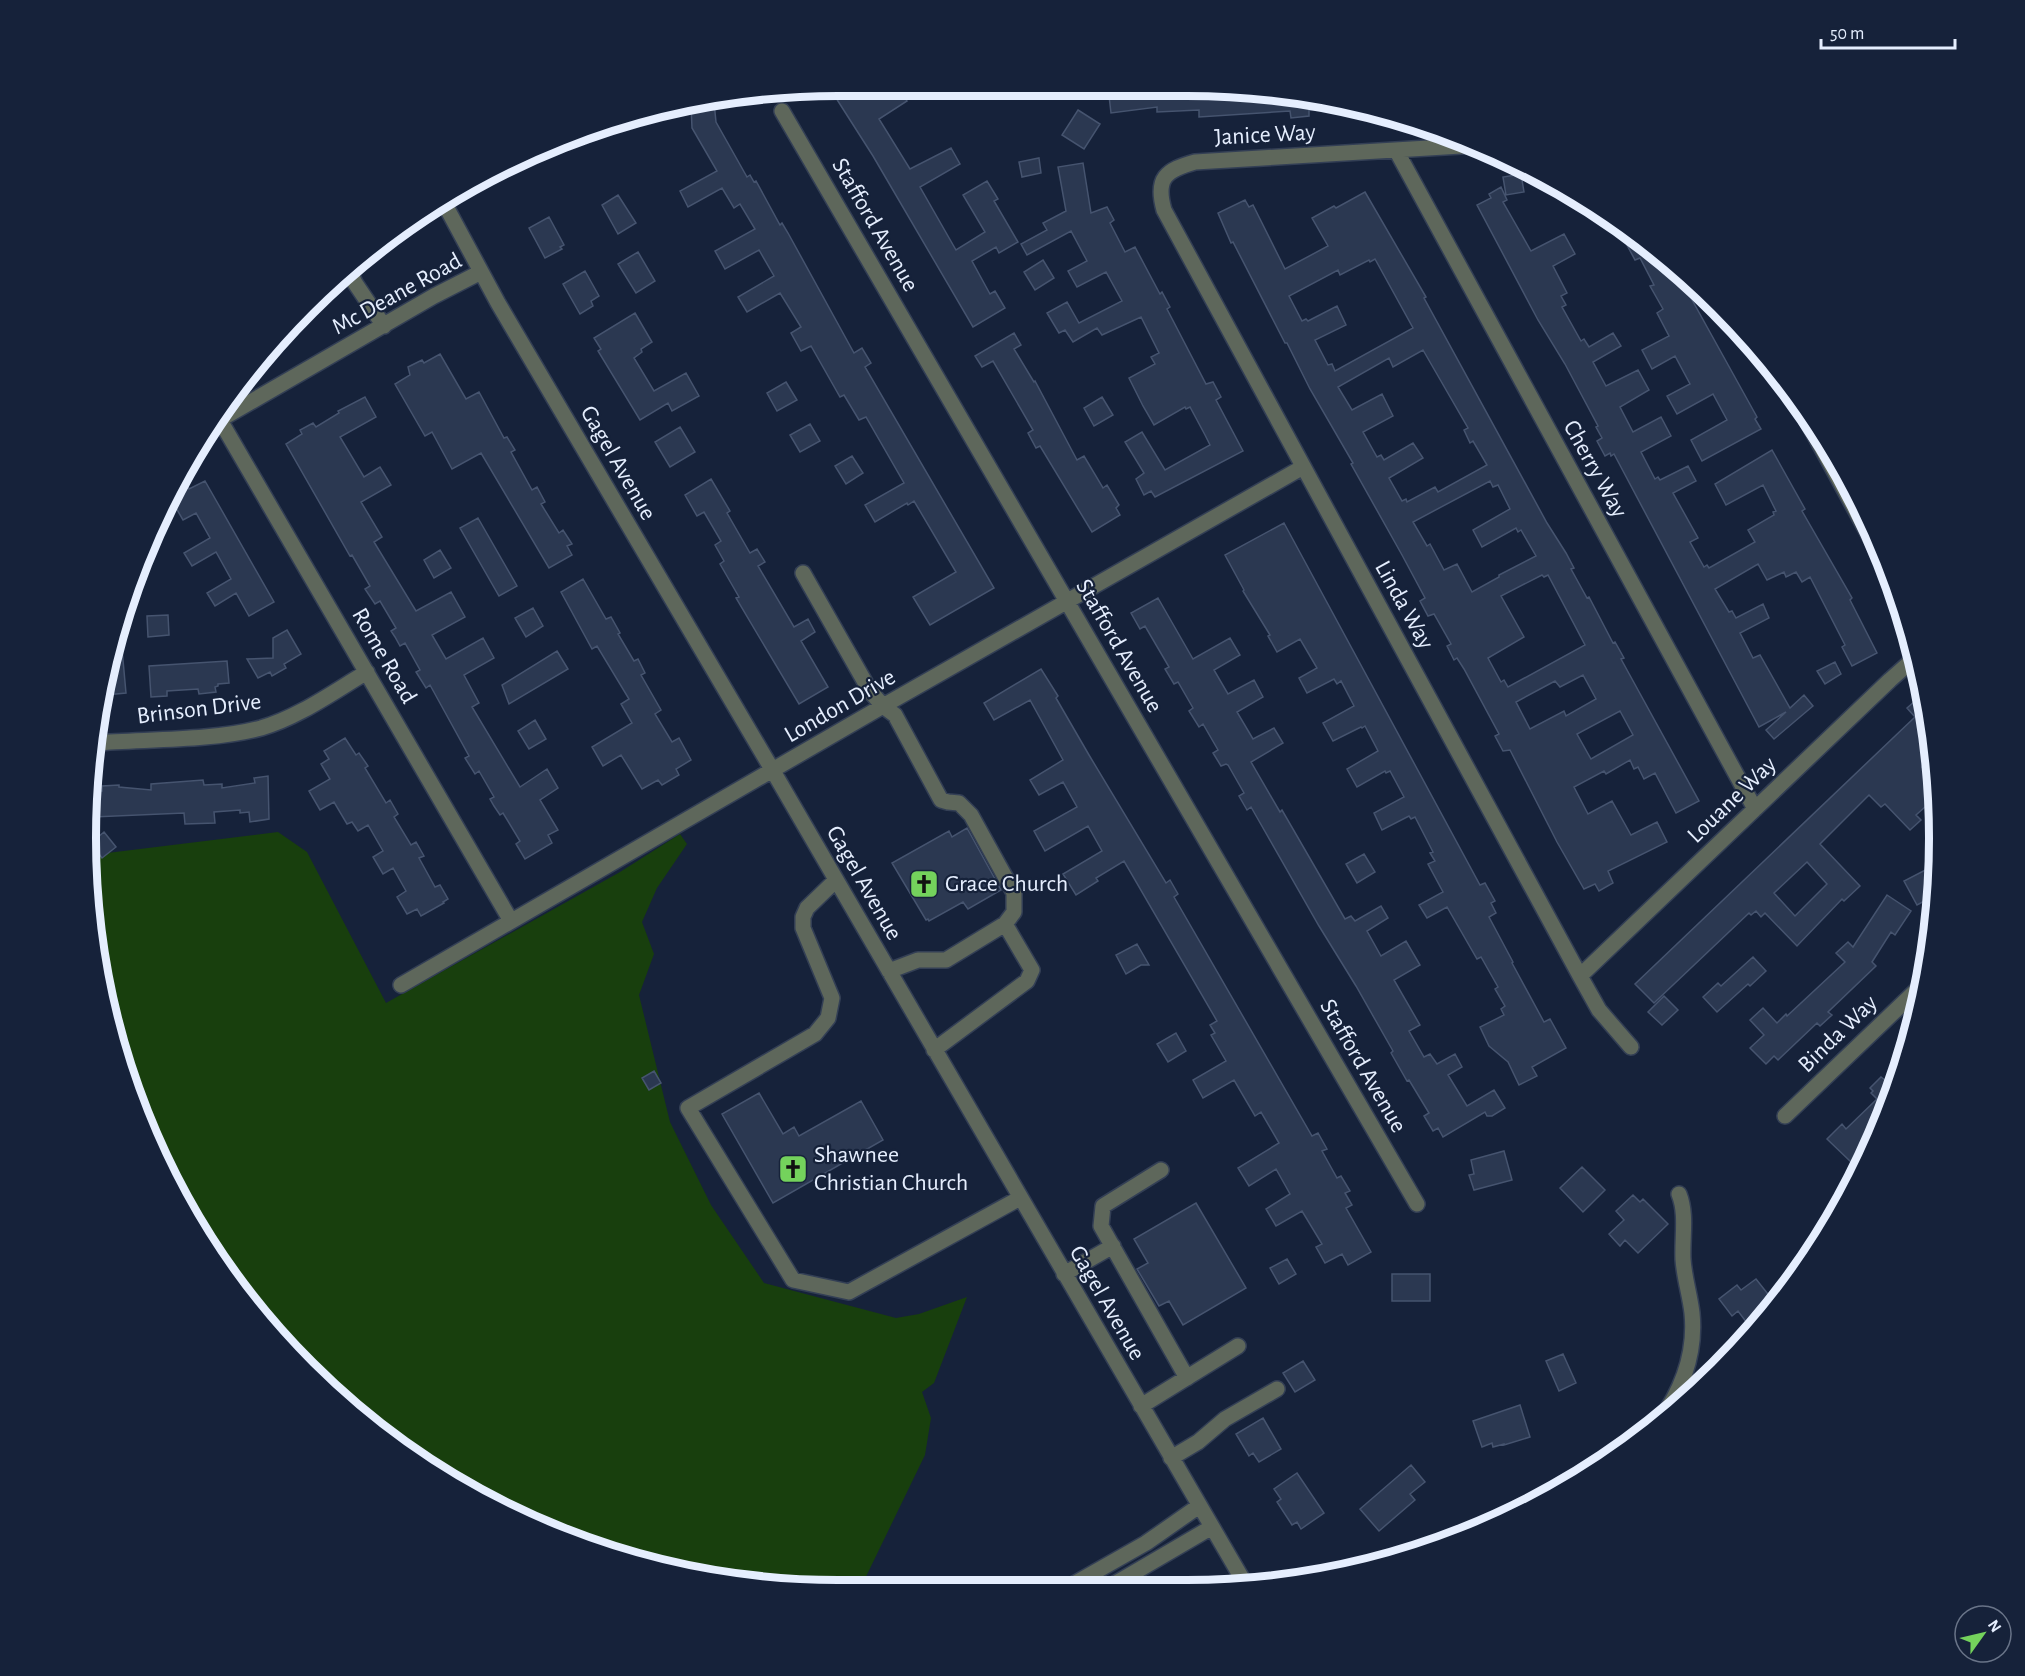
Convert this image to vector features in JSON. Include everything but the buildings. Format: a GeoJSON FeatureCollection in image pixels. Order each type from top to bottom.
{"type":"FeatureCollection","features":[{"type":"Feature","properties":{"kind":"street","name":"Stafford Avenue"},"geometry":{"type":"LineString","coordinates":[[782,111],[1417,1204]]}},
{"type":"Feature","properties":{"kind":"street","name":"Janice Way"},"geometry":{"type":"LineString","coordinates":[[1166,176],[1174,168],[1195,162],[1456,146]]}},
{"type":"Feature","properties":{"kind":"street","name":"Cherry Way"},"geometry":{"type":"LineString","coordinates":[[1396,150],[1755,809]]}},
{"type":"Feature","properties":{"kind":"street","name":"Linda Way"},"geometry":{"type":"LineString","coordinates":[[1166,176],[1160,190],[1164,210],[1599,1010],[1632,1047]]}},
{"type":"Feature","properties":{"kind":"street","name":"Gagel Avenue"},"geometry":{"type":"LineString","coordinates":[[447,208],[481,272],[1241,1578]]}},
{"type":"Feature","properties":{"kind":"street","name":"Mc Deane Road"},"geometry":{"type":"LineString","coordinates":[[232,411],[434,296],[481,272]]}},
{"type":"Feature","properties":{"kind":"street"},"geometry":{"type":"LineString","coordinates":[[352,277],[384,326]]}},
{"type":"Feature","properties":{"kind":"street","name":"Rome Road"},"geometry":{"type":"LineString","coordinates":[[220,428],[367,672],[511,921]]}},
{"type":"Feature","properties":{"kind":"street","name":"London Drive"},"geometry":{"type":"LineString","coordinates":[[401,985],[883,706],[1303,467]]}},
{"type":"Feature","properties":{"kind":"street"},"geometry":{"type":"LineString","coordinates":[[803,573],[870,691],[883,706],[895,715],[941,800],[959,803],[971,815],[1014,893],[1014,912],[1005,924],[946,960],[918,960],[889,971]]}},
{"type":"Feature","properties":{"kind":"street","name":"Louane Way"},"geometry":{"type":"LineString","coordinates":[[1580,976],[1908,664]]}},
{"type":"Feature","properties":{"kind":"street","name":"Brinson Drive"},"geometry":{"type":"LineString","coordinates":[[102,743],[202,736],[261,728],[293,715],[367,672]]}},
{"type":"Feature","properties":{"kind":"street"},"geometry":{"type":"LineString","coordinates":[[836,880],[807,908],[802,917],[803,928],[832,998],[828,1018],[815,1034],[687,1108],[793,1280],[849,1292],[1020,1198]]}},
{"type":"Feature","properties":{"kind":"street"},"geometry":{"type":"LineString","coordinates":[[934,1050],[1027,981],[1032,970],[1005,924]]}},
{"type":"Feature","properties":{"kind":"street","name":"Binda Way"},"geometry":{"type":"LineString","coordinates":[[1785,1116],[1912,994]]}},
{"type":"Feature","properties":{"kind":"street"},"geometry":{"type":"LineString","coordinates":[[1161,1170],[1103,1206],[1101,1226],[1187,1378]]}},
{"type":"Feature","properties":{"kind":"street"},"geometry":{"type":"LineString","coordinates":[[1674,1398],[1691,1356],[1693,1335],[1683,1260],[1683,1204],[1679,1194]]}},
{"type":"Feature","properties":{"kind":"street"},"geometry":{"type":"LineString","coordinates":[[1064,1274],[1113,1246]]}},
{"type":"Feature","properties":{"kind":"street"},"geometry":{"type":"LineString","coordinates":[[1141,1406],[1238,1346]]}},
{"type":"Feature","properties":{"kind":"street"},"geometry":{"type":"LineString","coordinates":[[1171,1458],[1198,1442],[1225,1419],[1278,1389]]}},
{"type":"Feature","properties":{"kind":"street"},"geometry":{"type":"LineString","coordinates":[[1081,1580],[1146,1543],[1199,1506]]}},
{"type":"Feature","properties":{"kind":"street"},"geometry":{"type":"LineString","coordinates":[[1121,1580],[1212,1527]]}},
{"type":"Feature","properties":{"kind":"green space"},"geometry":{"type":"Polygon","coordinates":[[[278,832],[307,852],[386,1003],[620,872],[680,834],[687,844],[657,888],[642,922],[654,954],[639,995],[670,1122],[711,1205],[764,1283],[896,1318],[919,1314],[967,1297],[934,1383],[922,1392],[931,1418],[925,1455],[864,1580],[789,1578],[741,1574],[693,1566],[599,1541],[554,1524],[467,1481],[426,1455],[386,1427],[313,1363],[249,1290],[221,1250],[195,1209],[152,1122],[135,1077],[110,983],[102,935],[97,854],[278,832]]]}},
{"type":"Feature","properties":{"kind":"place","name":"Grace Church"},"geometry":{"type":"Point","coordinates":[924,884]}},
{"type":"Feature","properties":{"kind":"place","name":"Shawnee Christian Church"},"geometry":{"type":"Point","coordinates":[793,1169]}}]}
